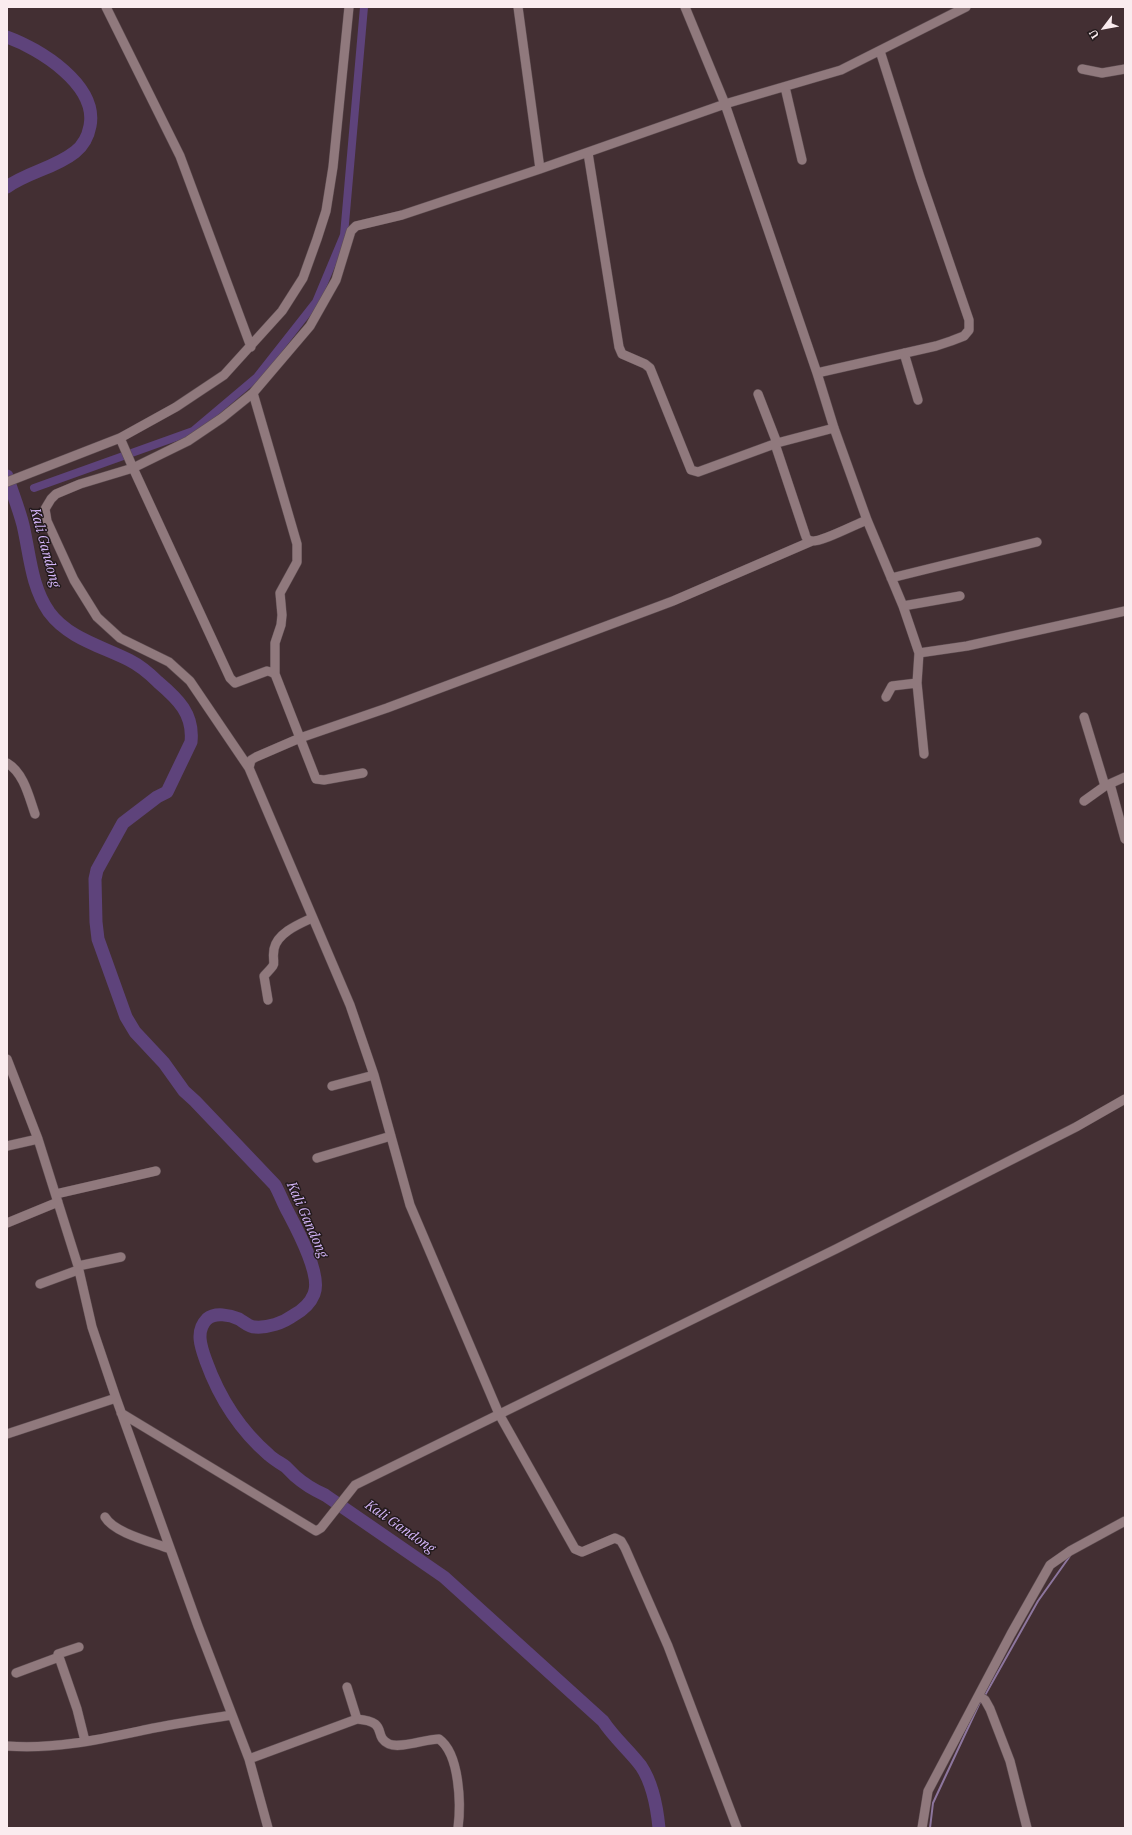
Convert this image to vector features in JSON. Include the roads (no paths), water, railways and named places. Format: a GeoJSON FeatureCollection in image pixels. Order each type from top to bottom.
{"type":"FeatureCollection","features":[{"type":"Feature","properties":{"kind":"street"},"geometry":{"type":"LineString","coordinates":[[106,7],[180,156],[251,347]]}},
{"type":"Feature","properties":{"kind":"street"},"geometry":{"type":"LineString","coordinates":[[7,482],[19,476],[121,441],[176,408],[224,375],[251,347],[282,311],[303,278],[322,225],[333,168],[349,7]]}},
{"type":"Feature","properties":{"kind":"street"},"geometry":{"type":"LineString","coordinates":[[518,7],[540,169]]}},
{"type":"Feature","properties":{"kind":"street"},"geometry":{"type":"LineString","coordinates":[[685,7],[725,104],[834,428],[867,520],[903,606],[919,653],[917,683],[924,754]]}},
{"type":"Feature","properties":{"kind":"street"},"geometry":{"type":"LineString","coordinates":[[737,1828],[668,1646],[621,1541],[615,1538],[611,1539],[582,1552],[575,1549],[499,1414],[410,1204],[374,1075],[350,1005],[249,768],[190,680],[169,662],[120,638],[97,616],[74,580],[47,521],[45,509],[56,494],[188,441],[222,418],[253,393],[310,326],[336,280],[354,228],[361,224],[402,215],[588,153],[725,104],[841,70],[966,7]]}},
{"type":"Feature","properties":{"kind":"street"},"geometry":{"type":"LineString","coordinates":[[817,374],[936,346],[964,336],[969,330],[969,320],[920,177],[880,51]]}},
{"type":"Feature","properties":{"kind":"street"},"geometry":{"type":"LineString","coordinates":[[1082,69],[1102,73],[1125,69]]}},
{"type":"Feature","properties":{"kind":"street"},"geometry":{"type":"LineString","coordinates":[[785,87],[802,160]]}},
{"type":"Feature","properties":{"kind":"street"},"geometry":{"type":"LineString","coordinates":[[588,153],[618,347],[622,354],[645,364],[650,368],[688,466],[693,472],[698,472],[776,443],[834,428]]}},
{"type":"Feature","properties":{"kind":"street"},"geometry":{"type":"LineString","coordinates":[[904,353],[918,400]]}},
{"type":"Feature","properties":{"kind":"street"},"geometry":{"type":"LineString","coordinates":[[253,393],[280,481],[297,544],[298,554],[293,569],[282,586],[280,593],[282,615],[281,625],[275,643],[275,674],[316,779],[324,780],[363,773]]}},
{"type":"Feature","properties":{"kind":"street"},"geometry":{"type":"LineString","coordinates":[[758,394],[776,443],[804,534],[808,540],[812,541]]}},
{"type":"Feature","properties":{"kind":"street"},"geometry":{"type":"LineString","coordinates":[[121,441],[230,678],[235,683],[267,672],[275,674]]}},
{"type":"Feature","properties":{"kind":"street"},"geometry":{"type":"LineString","coordinates":[[249,768],[251,760],[256,757],[300,738],[387,708],[673,600],[812,541],[821,539],[867,520]]}},
{"type":"Feature","properties":{"kind":"street"},"geometry":{"type":"LineString","coordinates":[[892,578],[1037,542]]}},
{"type":"Feature","properties":{"kind":"street"},"geometry":{"type":"LineString","coordinates":[[903,606],[960,596]]}},
{"type":"Feature","properties":{"kind":"street"},"geometry":{"type":"LineString","coordinates":[[919,653],[967,646],[1125,611]]}},
{"type":"Feature","properties":{"kind":"street"},"geometry":{"type":"LineString","coordinates":[[886,697],[892,686],[917,683]]}},
{"type":"Feature","properties":{"kind":"street"},"geometry":{"type":"LineString","coordinates":[[1084,717],[1125,838]]}},
{"type":"Feature","properties":{"kind":"street"},"geometry":{"type":"LineString","coordinates":[[7,762],[17,772],[24,783],[35,814]]}},
{"type":"Feature","properties":{"kind":"street"},"geometry":{"type":"LineString","coordinates":[[1084,801],[1108,785],[1125,778]]}},
{"type":"Feature","properties":{"kind":"street"},"geometry":{"type":"LineString","coordinates":[[268,1000],[264,976],[275,964],[274,948],[277,942],[291,928],[312,918]]}},
{"type":"Feature","properties":{"kind":"street"},"geometry":{"type":"LineString","coordinates":[[7,1059],[11,1079],[38,1139],[78,1268],[92,1327],[121,1413],[198,1626],[249,1759],[268,1828]]}},
{"type":"Feature","properties":{"kind":"street"},"geometry":{"type":"LineString","coordinates":[[332,1086],[374,1075]]}},
{"type":"Feature","properties":{"kind":"street"},"geometry":{"type":"LineString","coordinates":[[121,1413],[313,1531],[319,1530],[354,1485],[836,1249],[1076,1127],[1125,1099]]}},
{"type":"Feature","properties":{"kind":"street"},"geometry":{"type":"LineString","coordinates":[[318,1158],[391,1136]]}},
{"type":"Feature","properties":{"kind":"street"},"geometry":{"type":"LineString","coordinates":[[7,1146],[38,1139]]}},
{"type":"Feature","properties":{"kind":"street"},"geometry":{"type":"LineString","coordinates":[[7,1223],[57,1198],[156,1171]]}},
{"type":"Feature","properties":{"kind":"street"},"geometry":{"type":"LineString","coordinates":[[40,1284],[78,1268],[121,1257]]}},
{"type":"Feature","properties":{"kind":"street"},"geometry":{"type":"LineString","coordinates":[[7,1434],[116,1398]]}},
{"type":"Feature","properties":{"kind":"street"},"geometry":{"type":"LineString","coordinates":[[105,1517],[109,1524],[121,1530],[170,1549]]}},
{"type":"Feature","properties":{"kind":"street"},"geometry":{"type":"LineString","coordinates":[[922,1828],[928,1791],[981,1698],[1011,1634],[1050,1565],[1070,1551],[1125,1521]]}},
{"type":"Feature","properties":{"kind":"street"},"geometry":{"type":"LineString","coordinates":[[79,1647],[58,1654],[77,1709],[85,1741]]}},
{"type":"Feature","properties":{"kind":"street"},"geometry":{"type":"LineString","coordinates":[[16,1673],[59,1657]]}},
{"type":"Feature","properties":{"kind":"street"},"geometry":{"type":"LineString","coordinates":[[347,1687],[357,1719]]}},
{"type":"Feature","properties":{"kind":"street"},"geometry":{"type":"LineString","coordinates":[[981,1698],[1010,1760],[1027,1828]]}},
{"type":"Feature","properties":{"kind":"street"},"geometry":{"type":"LineString","coordinates":[[7,1746],[27,1747],[85,1741],[232,1715]]}},
{"type":"Feature","properties":{"kind":"street"},"geometry":{"type":"LineString","coordinates":[[249,1759],[357,1719],[374,1722],[384,1740],[388,1743],[401,1744],[436,1739],[444,1743],[450,1753],[460,1793],[458,1828]]}},
{"type":"Feature","properties":{"kind":"waterway"},"geometry":{"type":"LineString","coordinates":[[34,488],[193,431],[257,377],[316,302],[344,235],[364,7]]}},
{"type":"Feature","properties":{"kind":"waterway","name":"Kali Gandong"},"geometry":{"type":"LineString","coordinates":[[7,37],[35,50],[64,71],[76,83],[85,96],[90,111],[90,126],[88,134],[83,144],[78,149],[59,162],[24,177],[7,187]]}},
{"type":"Feature","properties":{"kind":"waterway","name":"Kali Gandong"},"geometry":{"type":"LineString","coordinates":[[7,476],[20,513],[38,592],[49,612],[57,621],[75,635],[137,664],[178,701],[190,723],[191,742],[167,792],[157,797],[123,823],[97,870],[95,879],[98,939],[126,1017],[135,1032],[164,1063],[184,1091],[275,1185],[297,1229],[312,1264],[316,1286],[314,1294],[306,1306],[290,1318],[280,1323],[265,1327],[253,1327],[239,1319],[227,1315],[214,1315],[207,1319],[201,1329],[200,1339],[202,1350],[217,1387],[240,1424],[258,1445],[271,1457],[313,1489],[325,1495],[444,1577],[603,1721],[641,1766],[649,1780],[654,1796],[659,1828]]}},
{"type":"Feature","properties":{"kind":"waterway"},"geometry":{"type":"LineString","coordinates":[[984,1697],[1038,1601],[1070,1556]]}},
{"type":"Feature","properties":{"kind":"waterway"},"geometry":{"type":"LineString","coordinates":[[930,1828],[933,1803],[981,1700]]}}]}
